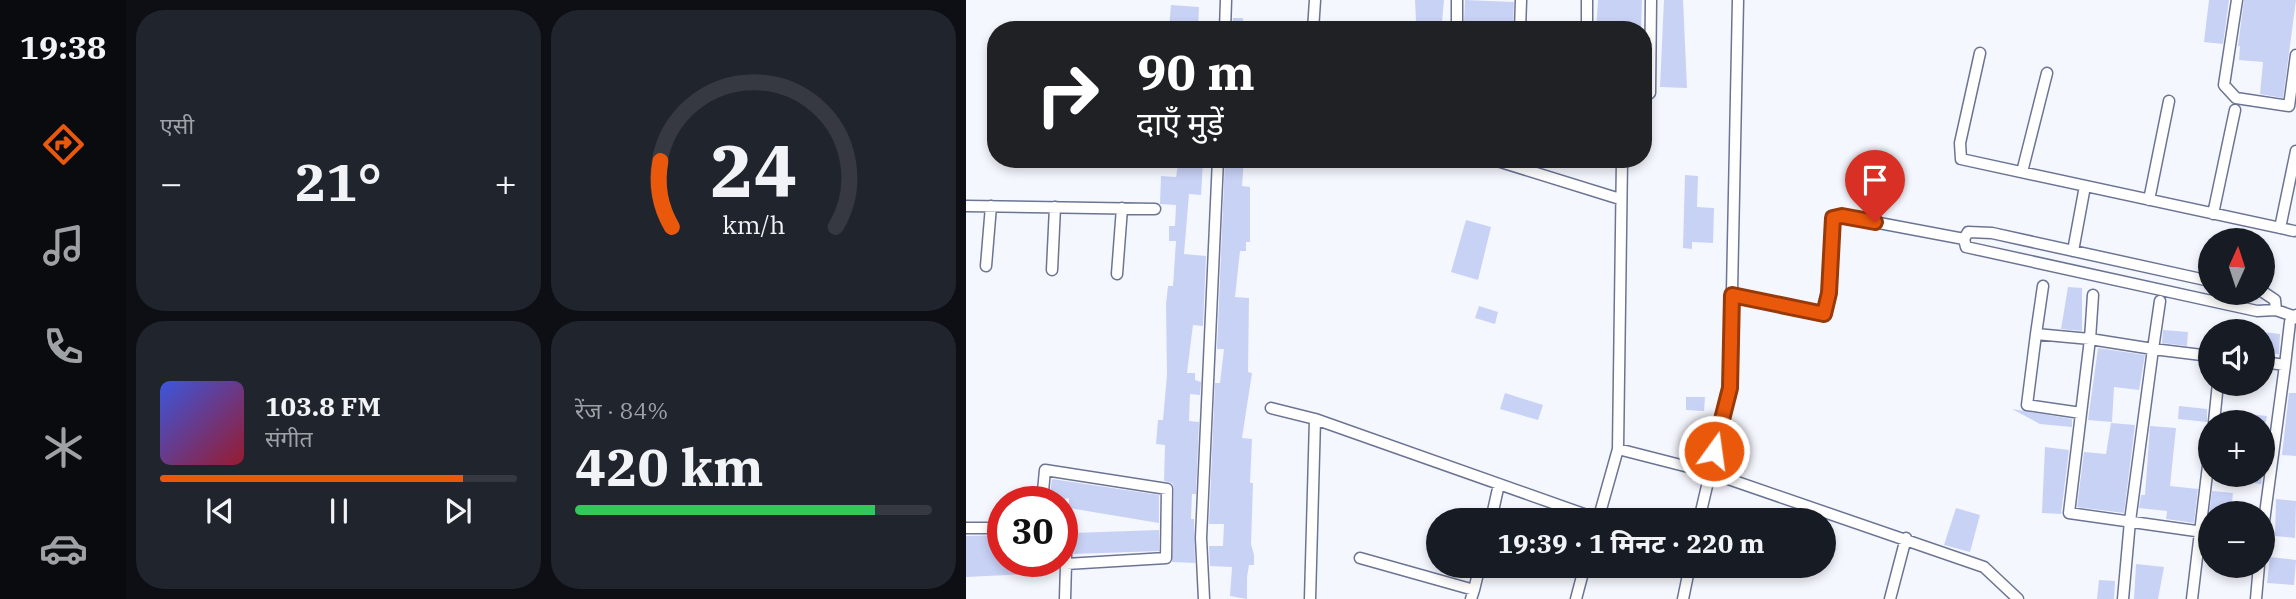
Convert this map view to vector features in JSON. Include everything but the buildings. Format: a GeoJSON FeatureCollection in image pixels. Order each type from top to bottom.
{"type":"FeatureCollection","features":[{"type":"Feature","properties":{"kind":"street"},"geometry":{"type":"LineString","coordinates":[[1225,21],[1226,0]]}},
{"type":"Feature","properties":{"kind":"street"},"geometry":{"type":"LineString","coordinates":[[1314,21],[1315,0]]}},
{"type":"Feature","properties":{"kind":"street"},"geometry":{"type":"LineString","coordinates":[[1457,0],[1457,21]]}},
{"type":"Feature","properties":{"kind":"street"},"geometry":{"type":"LineString","coordinates":[[1520,21],[1521,0]]}},
{"type":"Feature","properties":{"kind":"street"},"geometry":{"type":"LineString","coordinates":[[1587,0],[1587,21]]}},
{"type":"Feature","properties":{"kind":"street"},"geometry":{"type":"LineString","coordinates":[[1651,0],[1651,21]]}},
{"type":"Feature","properties":{"kind":"street"},"geometry":{"type":"LineString","coordinates":[[1702,508],[1730,388],[1738,0]]}},
{"type":"Feature","properties":{"kind":"street"},"geometry":{"type":"LineString","coordinates":[[2238,0],[2224,85],[2236,98],[2292,108],[2296,55]]}},
{"type":"Feature","properties":{"kind":"street"},"geometry":{"type":"LineString","coordinates":[[1980,53],[1960,143],[1961,159],[2294,232]]}},
{"type":"Feature","properties":{"kind":"street"},"geometry":{"type":"LineString","coordinates":[[2022,172],[2047,73]]}},
{"type":"Feature","properties":{"kind":"street"},"geometry":{"type":"LineString","coordinates":[[2150,200],[2169,101]]}},
{"type":"Feature","properties":{"kind":"street"},"geometry":{"type":"LineString","coordinates":[[2213,214],[2235,110]]}},
{"type":"Feature","properties":{"kind":"street"},"geometry":{"type":"LineString","coordinates":[[2280,228],[2296,151]]}},
{"type":"Feature","properties":{"kind":"street"},"geometry":{"type":"LineString","coordinates":[[1204,599],[1201,538],[1218,168]]}},
{"type":"Feature","properties":{"kind":"street"},"geometry":{"type":"LineString","coordinates":[[1520,168],[1620,199]]}},
{"type":"Feature","properties":{"kind":"street"},"geometry":{"type":"LineString","coordinates":[[1601,508],[1618,449],[1622,168]]}},
{"type":"Feature","properties":{"kind":"street"},"geometry":{"type":"LineString","coordinates":[[2073,251],[2085,186]]}},
{"type":"Feature","properties":{"kind":"street"},"geometry":{"type":"LineString","coordinates":[[966,206],[1155,209]]}},
{"type":"Feature","properties":{"kind":"street"},"geometry":{"type":"LineString","coordinates":[[986,266],[992,206]]}},
{"type":"Feature","properties":{"kind":"street"},"geometry":{"type":"LineString","coordinates":[[1052,270],[1055,207]]}},
{"type":"Feature","properties":{"kind":"street"},"geometry":{"type":"LineString","coordinates":[[1117,274],[1122,208]]}},
{"type":"Feature","properties":{"kind":"street"},"geometry":{"type":"LineString","coordinates":[[1732,295],[1824,314],[1829,293],[1833,218],[1842,216],[1964,239]]}},
{"type":"Feature","properties":{"kind":"street"},"geometry":{"type":"LineString","coordinates":[[2198,278],[1977,231],[1968,232],[1964,239],[1966,247],[1976,250],[2257,311],[2276,310],[2295,316],[2290,322],[2267,501]]}},
{"type":"Feature","properties":{"kind":"street"},"geometry":{"type":"LineString","coordinates":[[2043,286],[2026,402],[2031,406],[2081,413]]}},
{"type":"Feature","properties":{"kind":"street"},"geometry":{"type":"LineString","coordinates":[[2093,295],[2069,513],[2198,532]]}},
{"type":"Feature","properties":{"kind":"street"},"geometry":{"type":"LineString","coordinates":[[2123,599],[2130,521],[2160,301]]}},
{"type":"Feature","properties":{"kind":"street"},"geometry":{"type":"LineString","coordinates":[[2275,305],[2276,310]]}},
{"type":"Feature","properties":{"kind":"street"},"geometry":{"type":"LineString","coordinates":[[2036,334],[2198,355]]}},
{"type":"Feature","properties":{"kind":"street"},"geometry":{"type":"LineString","coordinates":[[2275,364],[2285,365]]}},
{"type":"Feature","properties":{"kind":"street"},"geometry":{"type":"LineString","coordinates":[[1271,408],[1315,419],[1567,508]]}},
{"type":"Feature","properties":{"kind":"street"},"geometry":{"type":"LineString","coordinates":[[1310,599],[1315,419]]}},
{"type":"Feature","properties":{"kind":"street"},"geometry":{"type":"LineString","coordinates":[[1618,449],[1709,472],[1984,567],[2018,599]]}},
{"type":"Feature","properties":{"kind":"street"},"geometry":{"type":"LineString","coordinates":[[1044,486],[1045,470],[1167,489],[1166,558],[1078,563]]}},
{"type":"Feature","properties":{"kind":"street"},"geometry":{"type":"LineString","coordinates":[[1494,508],[1499,484]]}},
{"type":"Feature","properties":{"kind":"street"},"geometry":{"type":"LineString","coordinates":[[966,528],[987,528]]}},
{"type":"Feature","properties":{"kind":"street"},"geometry":{"type":"LineString","coordinates":[[1890,599],[1906,538]]}},
{"type":"Feature","properties":{"kind":"street"},"geometry":{"type":"LineString","coordinates":[[1360,558],[1472,594]]}},
{"type":"Feature","properties":{"kind":"street"},"geometry":{"type":"LineString","coordinates":[[2192,599],[2198,569]]}},
{"type":"Feature","properties":{"kind":"street"},"geometry":{"type":"LineString","coordinates":[[1065,599],[1066,577]]}},
{"type":"Feature","properties":{"kind":"street"},"geometry":{"type":"LineString","coordinates":[[1576,599],[1582,578]]}},
{"type":"Feature","properties":{"kind":"street"},"geometry":{"type":"LineString","coordinates":[[1683,599],[1687,578]]}},
{"type":"Feature","properties":{"kind":"street"},"geometry":{"type":"LineString","coordinates":[[2256,599],[2258,578]]}},
{"type":"Feature","properties":{"kind":"route"},"geometry":{"type":"LineString","coordinates":[[1714,451],[1730,388],[1732,295],[1824,314],[1828,306],[1833,218],[1842,216],[1875,222]]}}]}
